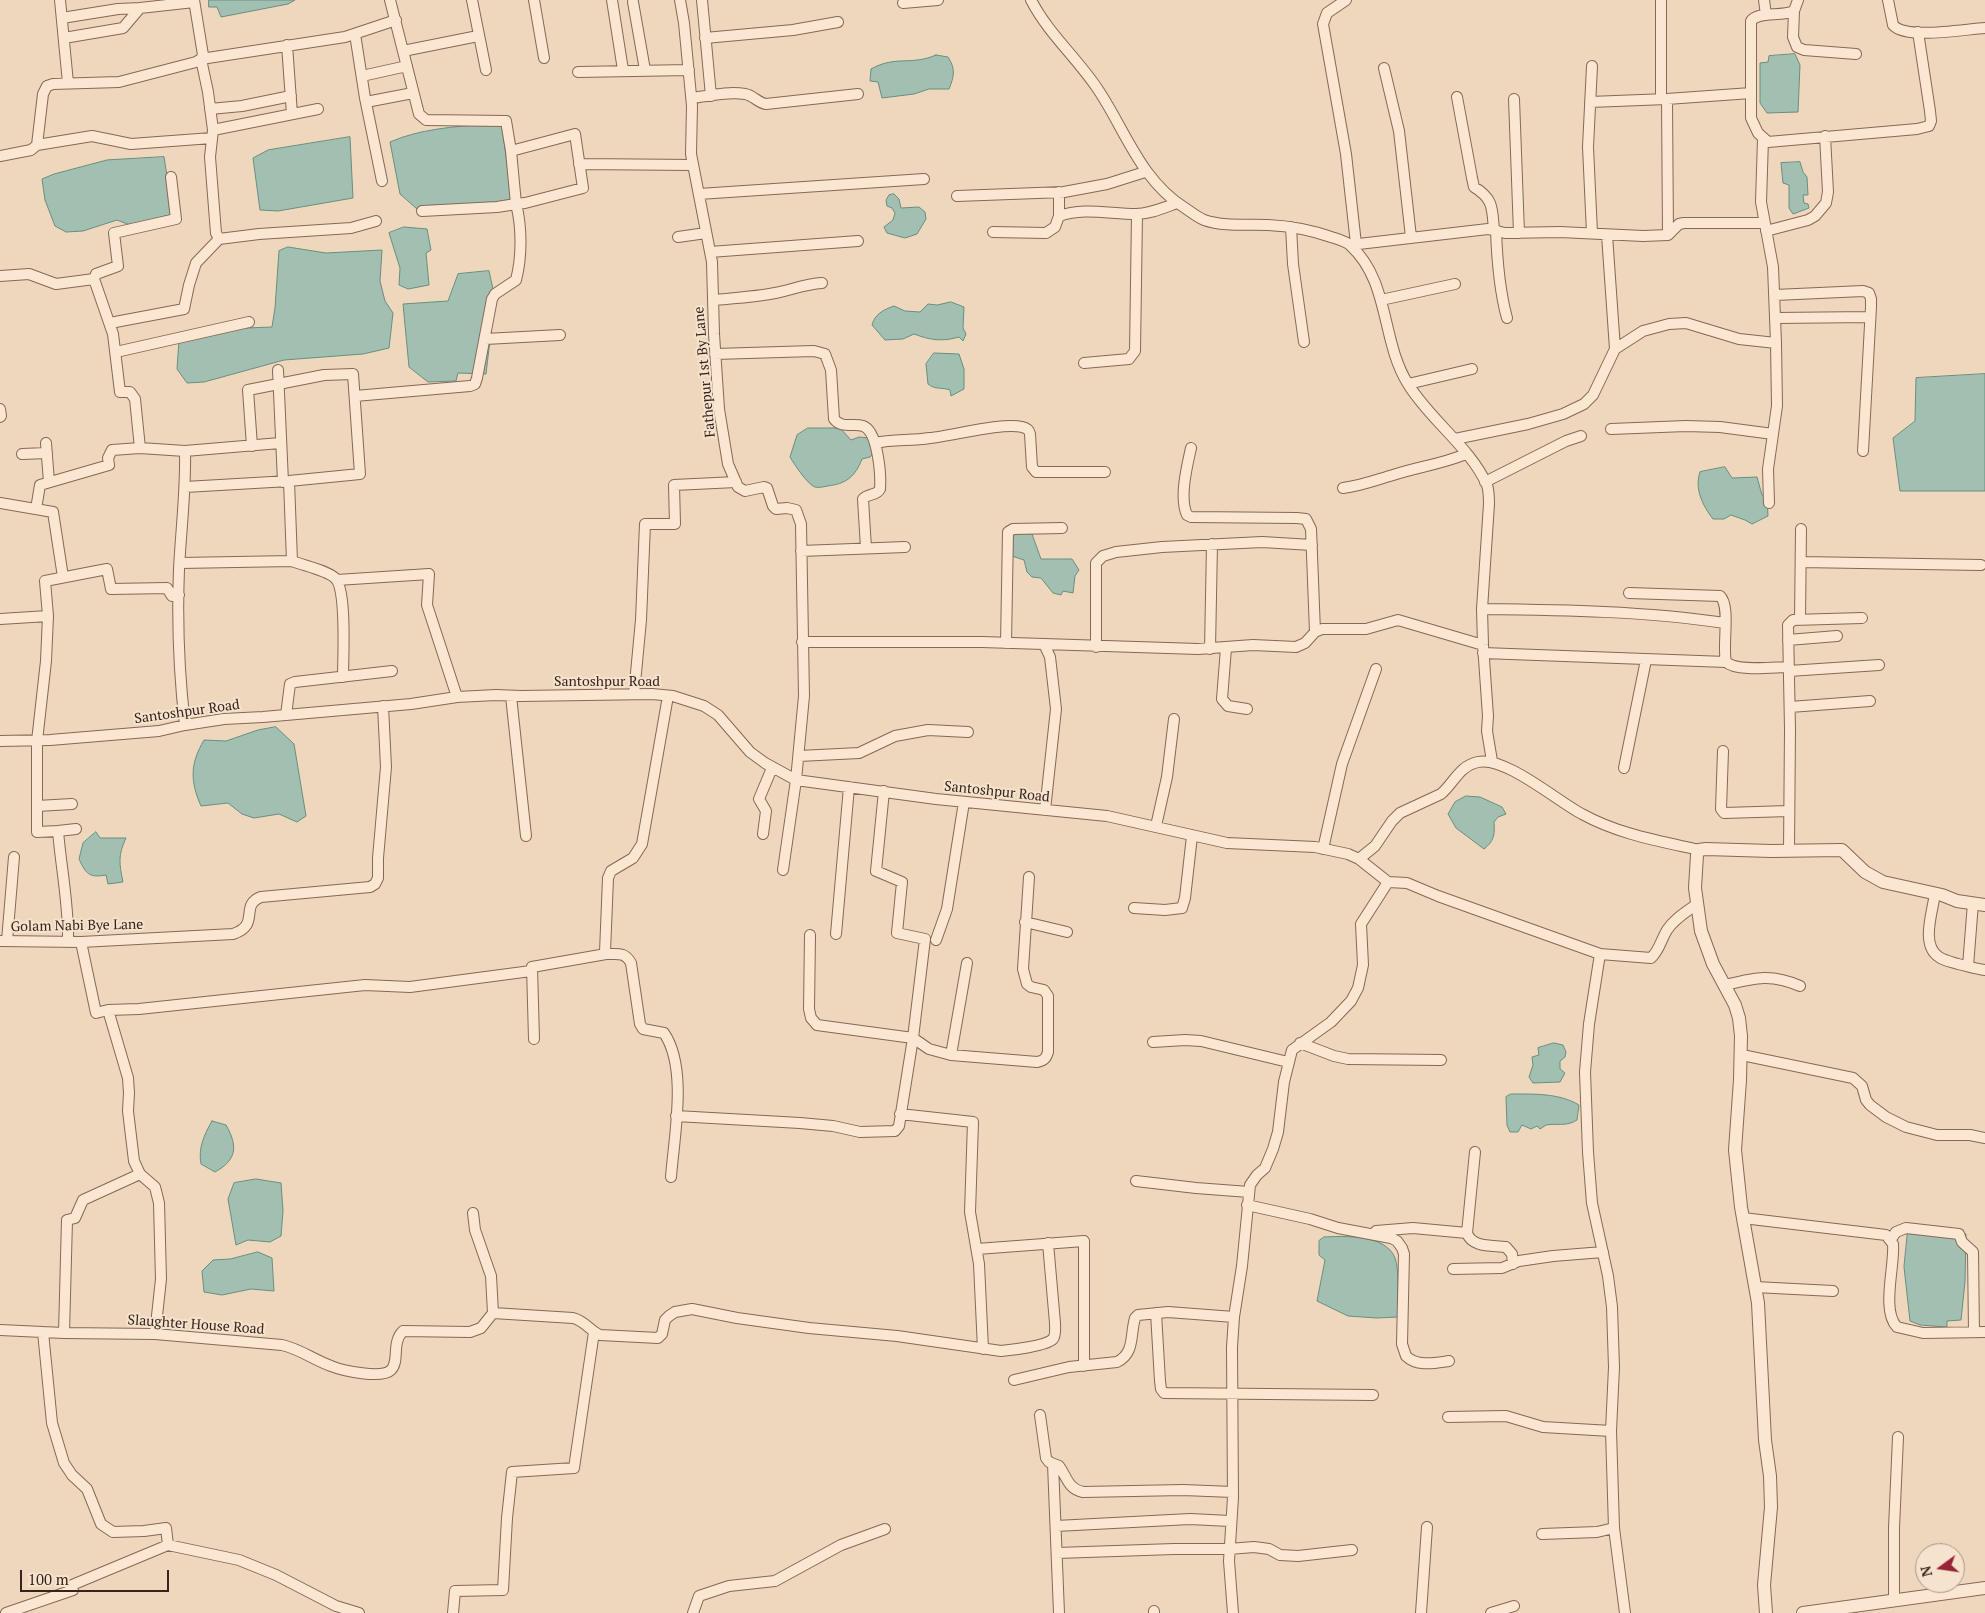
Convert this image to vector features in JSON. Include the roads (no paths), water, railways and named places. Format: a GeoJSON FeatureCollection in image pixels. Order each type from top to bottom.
{"type":"FeatureCollection","features":[{"type":"Feature","properties":{"kind":"street"},"geometry":{"type":"LineString","coordinates":[[60,0],[68,83]]}},
{"type":"Feature","properties":{"kind":"street"},"geometry":{"type":"LineString","coordinates":[[472,0],[486,70]]}},
{"type":"Feature","properties":{"kind":"street"},"geometry":{"type":"LineString","coordinates":[[534,0],[544,58]]}},
{"type":"Feature","properties":{"kind":"street"},"geometry":{"type":"LineString","coordinates":[[612,0],[623,70]]}},
{"type":"Feature","properties":{"kind":"street","name":"Fathepur 1st By Lane"},"geometry":{"type":"LineString","coordinates":[[680,0],[692,98],[691,154],[710,252],[719,409],[728,464],[736,482]]}},
{"type":"Feature","properties":{"kind":"street"},"geometry":{"type":"LineString","coordinates":[[702,0],[710,96]]}},
{"type":"Feature","properties":{"kind":"street"},"geometry":{"type":"LineString","coordinates":[[903,3],[938,0]]}},
{"type":"Feature","properties":{"kind":"street"},"geometry":{"type":"LineString","coordinates":[[1032,0],[1042,19],[1096,86],[1145,172],[1177,203],[1204,220],[1238,225],[1291,227],[1317,232],[1353,244],[1478,229],[1495,230],[1504,233],[1668,235],[1679,224],[1684,223],[1765,227],[1808,220],[1815,216],[1826,203],[1828,192],[1824,136]]}},
{"type":"Feature","properties":{"kind":"street"},"geometry":{"type":"LineString","coordinates":[[1346,0],[1327,13],[1323,24],[1346,154],[1353,244],[1371,271],[1381,300],[1394,354],[1408,384],[1442,427],[1455,439],[1488,487],[1490,504],[1482,609],[1488,716],[1487,731],[1492,762]]}},
{"type":"Feature","properties":{"kind":"street"},"geometry":{"type":"LineString","coordinates":[[1661,0],[1668,235]]}},
{"type":"Feature","properties":{"kind":"street"},"geometry":{"type":"LineString","coordinates":[[1764,0],[1766,15]]}},
{"type":"Feature","properties":{"kind":"street"},"geometry":{"type":"LineString","coordinates":[[1798,0],[1794,11],[1793,37],[1797,47],[1812,51],[1856,54]]}},
{"type":"Feature","properties":{"kind":"street"},"geometry":{"type":"LineString","coordinates":[[1888,0],[1890,16],[1895,28],[1918,32],[1985,28]]}},
{"type":"Feature","properties":{"kind":"street"},"geometry":{"type":"LineString","coordinates":[[62,18],[118,9],[194,1],[213,134],[210,150],[216,232],[219,239]]}},
{"type":"Feature","properties":{"kind":"street"},"geometry":{"type":"LineString","coordinates":[[355,396],[475,384],[492,299],[495,294],[516,280],[519,269],[520,220],[516,204],[506,121],[426,120],[419,114],[393,1]]}},
{"type":"Feature","properties":{"kind":"street"},"geometry":{"type":"LineString","coordinates":[[633,2],[645,70]]}},
{"type":"Feature","properties":{"kind":"street"},"geometry":{"type":"LineString","coordinates":[[64,38],[123,28],[140,8]]}},
{"type":"Feature","properties":{"kind":"street"},"geometry":{"type":"LineString","coordinates":[[1794,11],[1781,16],[1758,15],[1753,18],[1750,27],[1751,118],[1758,133],[1768,142],[1917,129],[1929,126],[1931,121],[1930,111],[1918,32]]}},
{"type":"Feature","properties":{"kind":"street"},"geometry":{"type":"LineString","coordinates":[[37,145],[45,88],[53,84],[119,82],[202,59],[345,37],[396,20]]}},
{"type":"Feature","properties":{"kind":"street"},"geometry":{"type":"LineString","coordinates":[[705,38],[793,30],[838,22]]}},
{"type":"Feature","properties":{"kind":"street"},"geometry":{"type":"LineString","coordinates":[[356,34],[366,102],[382,181]]}},
{"type":"Feature","properties":{"kind":"street"},"geometry":{"type":"LineString","coordinates":[[403,50],[478,36]]}},
{"type":"Feature","properties":{"kind":"street"},"geometry":{"type":"LineString","coordinates":[[287,45],[292,114]]}},
{"type":"Feature","properties":{"kind":"street"},"geometry":{"type":"LineString","coordinates":[[362,76],[407,66]]}},
{"type":"Feature","properties":{"kind":"street"},"geometry":{"type":"LineString","coordinates":[[1592,66],[1588,172],[1592,233]]}},
{"type":"Feature","properties":{"kind":"street"},"geometry":{"type":"LineString","coordinates":[[1384,68],[1399,131],[1411,237]]}},
{"type":"Feature","properties":{"kind":"street"},"geometry":{"type":"LineString","coordinates":[[578,72],[688,70]]}},
{"type":"Feature","properties":{"kind":"street"},"geometry":{"type":"LineString","coordinates":[[366,102],[414,93]]}},
{"type":"Feature","properties":{"kind":"street"},"geometry":{"type":"LineString","coordinates":[[1590,102],[1751,93]]}},
{"type":"Feature","properties":{"kind":"street"},"geometry":{"type":"LineString","coordinates":[[692,98],[745,94],[760,103],[766,104],[858,94]]}},
{"type":"Feature","properties":{"kind":"street"},"geometry":{"type":"LineString","coordinates":[[210,109],[242,106],[291,96]]}},
{"type":"Feature","properties":{"kind":"street"},"geometry":{"type":"LineString","coordinates":[[1457,96],[1474,187],[1484,193],[1491,201],[1497,267],[1507,318]]}},
{"type":"Feature","properties":{"kind":"street"},"geometry":{"type":"LineString","coordinates":[[1514,99],[1519,233]]}},
{"type":"Feature","properties":{"kind":"street"},"geometry":{"type":"LineString","coordinates":[[0,156],[31,150],[37,145],[92,136],[131,144],[213,134],[318,109]]}},
{"type":"Feature","properties":{"kind":"street"},"geometry":{"type":"LineString","coordinates":[[422,211],[525,204],[583,188],[575,134],[511,151]]}},
{"type":"Feature","properties":{"kind":"street"},"geometry":{"type":"LineString","coordinates":[[1763,139],[1761,202],[1772,267],[1776,318],[1777,406],[1768,469],[1769,503]]}},
{"type":"Feature","properties":{"kind":"street"},"geometry":{"type":"LineString","coordinates":[[579,164],[693,165]]}},
{"type":"Feature","properties":{"kind":"street"},"geometry":{"type":"LineString","coordinates":[[957,196],[1059,192],[1107,184],[1145,172]]}},
{"type":"Feature","properties":{"kind":"street"},"geometry":{"type":"LineString","coordinates":[[140,448],[135,399],[130,392],[120,392],[116,352],[110,323],[94,279],[96,274],[118,266],[114,233],[176,219],[171,177]]}},
{"type":"Feature","properties":{"kind":"street"},"geometry":{"type":"LineString","coordinates":[[699,194],[924,179]]}},
{"type":"Feature","properties":{"kind":"street"},"geometry":{"type":"LineString","coordinates":[[993,232],[1046,234],[1055,228],[1059,216],[1059,192]]}},
{"type":"Feature","properties":{"kind":"street"},"geometry":{"type":"LineString","coordinates":[[1059,216],[1092,212],[1149,213],[1177,203]]}},
{"type":"Feature","properties":{"kind":"street"},"geometry":{"type":"LineString","coordinates":[[1084,363],[1129,359],[1135,351],[1137,214]]}},
{"type":"Feature","properties":{"kind":"street"},"geometry":{"type":"LineString","coordinates":[[110,323],[184,309],[196,263],[219,239],[259,234],[351,228],[376,221]]}},
{"type":"Feature","properties":{"kind":"street"},"geometry":{"type":"LineString","coordinates":[[1291,227],[1293,264],[1304,342]]}},
{"type":"Feature","properties":{"kind":"street"},"geometry":{"type":"LineString","coordinates":[[678,237],[706,233]]}},
{"type":"Feature","properties":{"kind":"street"},"geometry":{"type":"LineString","coordinates":[[1455,439],[1528,424],[1563,414],[1584,404],[1593,396],[1614,349],[1607,235]]}},
{"type":"Feature","properties":{"kind":"street"},"geometry":{"type":"LineString","coordinates":[[710,252],[858,241]]}},
{"type":"Feature","properties":{"kind":"street"},"geometry":{"type":"LineString","coordinates":[[0,276],[29,274],[56,284],[94,279]]}},
{"type":"Feature","properties":{"kind":"street"},"geometry":{"type":"LineString","coordinates":[[713,300],[758,296],[776,293],[804,284],[822,283]]}},
{"type":"Feature","properties":{"kind":"street"},"geometry":{"type":"LineString","coordinates":[[1381,300],[1454,284]]}},
{"type":"Feature","properties":{"kind":"street"},"geometry":{"type":"LineString","coordinates":[[1775,295],[1863,291],[1869,293],[1871,299],[1869,365],[1862,451]]}},
{"type":"Feature","properties":{"kind":"street"},"geometry":{"type":"LineString","coordinates":[[1776,318],[1870,317]]}},
{"type":"Feature","properties":{"kind":"street"},"geometry":{"type":"LineString","coordinates":[[116,352],[249,322]]}},
{"type":"Feature","properties":{"kind":"street"},"geometry":{"type":"LineString","coordinates":[[1614,349],[1642,331],[1669,324],[1686,323],[1739,339],[1776,344]]}},
{"type":"Feature","properties":{"kind":"street"},"geometry":{"type":"LineString","coordinates":[[484,339],[560,335]]}},
{"type":"Feature","properties":{"kind":"street"},"geometry":{"type":"LineString","coordinates":[[715,354],[814,351],[826,354],[831,370],[834,419],[837,423],[843,425],[862,425],[871,432],[875,442],[880,489],[877,493],[868,495],[863,499],[866,548]]}},
{"type":"Feature","properties":{"kind":"street"},"geometry":{"type":"LineString","coordinates":[[1408,384],[1472,369]]}},
{"type":"Feature","properties":{"kind":"street"},"geometry":{"type":"LineString","coordinates":[[278,370],[280,443],[286,482],[292,560]]}},
{"type":"Feature","properties":{"kind":"street"},"geometry":{"type":"LineString","coordinates":[[186,487],[286,482],[360,474],[352,374],[324,375],[248,390],[252,446]]}},
{"type":"Feature","properties":{"kind":"street"},"geometry":{"type":"LineString","coordinates":[[0,409],[2,416],[0,417]]}},
{"type":"Feature","properties":{"kind":"street"},"geometry":{"type":"LineString","coordinates":[[1611,429],[1686,426],[1720,427],[1773,434]]}},
{"type":"Feature","properties":{"kind":"street"},"geometry":{"type":"LineString","coordinates":[[875,442],[914,440],[1005,427],[1022,427],[1029,430],[1032,468],[1036,472],[1105,472]]}},
{"type":"Feature","properties":{"kind":"street"},"geometry":{"type":"LineString","coordinates":[[1485,482],[1566,441],[1581,436]]}},
{"type":"Feature","properties":{"kind":"street"},"geometry":{"type":"LineString","coordinates":[[36,509],[40,485],[109,465],[108,458],[112,450],[140,448],[185,451],[280,443]]}},
{"type":"Feature","properties":{"kind":"street"},"geometry":{"type":"LineString","coordinates":[[22,454],[46,448],[50,482]]}},
{"type":"Feature","properties":{"kind":"street"},"geometry":{"type":"LineString","coordinates":[[1191,448],[1184,504],[1187,515],[1191,517],[1306,519],[1311,529],[1315,632]]}},
{"type":"Feature","properties":{"kind":"street"},"geometry":{"type":"LineString","coordinates":[[184,725],[181,692],[180,563],[186,487],[185,451]]}},
{"type":"Feature","properties":{"kind":"street"},"geometry":{"type":"LineString","coordinates":[[1343,488],[1361,486],[1392,475],[1445,463],[1466,454]]}},
{"type":"Feature","properties":{"kind":"street"},"geometry":{"type":"LineString","coordinates":[[634,694],[641,620],[645,524],[675,524],[674,485],[736,482],[738,486],[745,490],[767,488],[773,506],[776,509],[787,508],[796,510],[800,524],[802,551],[804,696],[799,756],[783,870]]}},
{"type":"Feature","properties":{"kind":"street"},"geometry":{"type":"LineString","coordinates":[[0,503],[53,512],[63,577]]}},
{"type":"Feature","properties":{"kind":"street"},"geometry":{"type":"LineString","coordinates":[[1006,643],[1006,539],[1008,532],[1013,529],[1062,528]]}},
{"type":"Feature","properties":{"kind":"street"},"geometry":{"type":"LineString","coordinates":[[1800,620],[1801,529]]}},
{"type":"Feature","properties":{"kind":"street"},"geometry":{"type":"LineString","coordinates":[[1096,647],[1096,563],[1102,556],[1116,552],[1212,544],[1262,542],[1312,545]]}},
{"type":"Feature","properties":{"kind":"street"},"geometry":{"type":"LineString","coordinates":[[1210,648],[1212,544]]}},
{"type":"Feature","properties":{"kind":"street"},"geometry":{"type":"LineString","coordinates":[[802,551],[906,547]]}},
{"type":"Feature","properties":{"kind":"street"},"geometry":{"type":"LineString","coordinates":[[180,563],[292,560],[309,568],[327,572],[337,580],[341,588],[343,601],[343,677]]}},
{"type":"Feature","properties":{"kind":"street"},"geometry":{"type":"LineString","coordinates":[[1800,562],[1981,566]]}},
{"type":"Feature","properties":{"kind":"street"},"geometry":{"type":"LineString","coordinates":[[76,830],[37,832],[37,741],[46,661],[48,616],[45,581],[107,569],[111,589],[167,588],[172,596],[180,595]]}},
{"type":"Feature","properties":{"kind":"street"},"geometry":{"type":"LineString","coordinates":[[337,580],[429,574],[428,605],[457,697]]}},
{"type":"Feature","properties":{"kind":"street"},"geometry":{"type":"LineString","coordinates":[[1628,593],[1720,596],[1724,599],[1725,606],[1726,662]]}},
{"type":"Feature","properties":{"kind":"street"},"geometry":{"type":"LineString","coordinates":[[1482,609],[1626,613],[1685,617],[1725,623]]}},
{"type":"Feature","properties":{"kind":"street"},"geometry":{"type":"LineString","coordinates":[[0,619],[48,616]]}},
{"type":"Feature","properties":{"kind":"street"},"geometry":{"type":"LineString","coordinates":[[1789,851],[1790,707],[1787,628],[1790,622],[1800,620],[1862,618]]}},
{"type":"Feature","properties":{"kind":"street"},"geometry":{"type":"LineString","coordinates":[[802,642],[1006,643],[1096,647],[1226,648],[1253,645],[1296,647],[1305,643],[1315,632],[1322,629],[1366,629],[1398,620],[1483,649],[1646,660],[1726,662],[1731,666],[1740,668],[1789,669],[1879,665]]}},
{"type":"Feature","properties":{"kind":"street"},"geometry":{"type":"LineString","coordinates":[[1788,640],[1837,636]]}},
{"type":"Feature","properties":{"kind":"street"},"geometry":{"type":"LineString","coordinates":[[1044,644],[1050,657],[1056,709],[1045,810]]}},
{"type":"Feature","properties":{"kind":"street"},"geometry":{"type":"LineString","coordinates":[[1226,648],[1222,699],[1228,706],[1247,708]]}},
{"type":"Feature","properties":{"kind":"street"},"geometry":{"type":"LineString","coordinates":[[1624,768],[1646,660]]}},
{"type":"Feature","properties":{"kind":"street"},"geometry":{"type":"LineString","coordinates":[[1323,848],[1342,764],[1376,669]]}},
{"type":"Feature","properties":{"kind":"street"},"geometry":{"type":"LineString","coordinates":[[286,715],[290,684],[392,671]]}},
{"type":"Feature","properties":{"kind":"street","name":"Santoshpur Road"},"geometry":{"type":"LineString","coordinates":[[0,741],[37,741],[159,732],[184,725],[224,719],[383,706],[457,697],[634,694],[668,696],[704,706],[718,715],[750,752],[772,768],[796,780],[964,802],[1107,816],[1227,843],[1286,844],[1323,848],[1348,854],[1359,859],[1388,882]]}},
{"type":"Feature","properties":{"kind":"street"},"geometry":{"type":"LineString","coordinates":[[511,696],[526,836]]}},
{"type":"Feature","properties":{"kind":"street"},"geometry":{"type":"LineString","coordinates":[[606,954],[608,878],[611,871],[633,858],[642,844],[668,696]]}},
{"type":"Feature","properties":{"kind":"street"},"geometry":{"type":"LineString","coordinates":[[1790,707],[1870,702]]}},
{"type":"Feature","properties":{"kind":"street","name":"Golam Nabi Bye Lane"},"geometry":{"type":"LineString","coordinates":[[4,941],[81,942],[233,934],[246,927],[251,904],[255,899],[370,887],[376,884],[386,767],[383,706]]}},
{"type":"Feature","properties":{"kind":"street"},"geometry":{"type":"LineString","coordinates":[[1156,826],[1166,777],[1174,719]]}},
{"type":"Feature","properties":{"kind":"street"},"geometry":{"type":"LineString","coordinates":[[799,756],[859,752],[895,736],[928,730],[968,732]]}},
{"type":"Feature","properties":{"kind":"street"},"geometry":{"type":"LineString","coordinates":[[1723,751],[1721,809],[1724,812],[1789,811]]}},
{"type":"Feature","properties":{"kind":"street"},"geometry":{"type":"LineString","coordinates":[[1359,859],[1375,846],[1392,821],[1400,813],[1441,794],[1467,766],[1478,762],[1492,762],[1540,787],[1582,815],[1630,834],[1699,850],[1842,850],[1865,872],[1883,882],[1935,893],[1957,901],[1979,904],[1968,966]]}},
{"type":"Feature","properties":{"kind":"street"},"geometry":{"type":"LineString","coordinates":[[763,834],[766,811],[759,799],[772,768]]}},
{"type":"Feature","properties":{"kind":"street"},"geometry":{"type":"LineString","coordinates":[[836,934],[849,787]]}},
{"type":"Feature","properties":{"kind":"street"},"geometry":{"type":"LineString","coordinates":[[676,1116],[800,1122],[860,1132],[886,1133],[894,1131],[899,1126],[913,1038],[925,939],[896,933],[902,882],[876,871],[884,791]]}},
{"type":"Feature","properties":{"kind":"street"},"geometry":{"type":"LineString","coordinates":[[936,940],[947,909],[964,802]]}},
{"type":"Feature","properties":{"kind":"street"},"geometry":{"type":"LineString","coordinates":[[37,806],[72,804]]}},
{"type":"Feature","properties":{"kind":"street"},"geometry":{"type":"LineString","coordinates":[[58,831],[63,887],[69,915],[68,942]]}},
{"type":"Feature","properties":{"kind":"street"},"geometry":{"type":"LineString","coordinates":[[1134,908],[1165,910],[1182,908],[1185,898],[1192,836]]}},
{"type":"Feature","properties":{"kind":"street"},"geometry":{"type":"LineString","coordinates":[[1699,850],[1695,880],[1697,904],[1705,944],[1739,1018],[1742,1055],[1735,1150],[1742,1218],[1755,1287],[1760,1333],[1765,1440],[1770,1476],[1771,1507],[1764,1585],[1766,1613]]}},
{"type":"Feature","properties":{"kind":"street"},"geometry":{"type":"LineString","coordinates":[[4,941],[14,857]]}},
{"type":"Feature","properties":{"kind":"street"},"geometry":{"type":"LineString","coordinates":[[810,935],[809,1009],[813,1022],[816,1025],[913,1038],[929,1049],[951,1055],[1036,1062],[1046,1057],[1048,996],[1044,990],[1032,987],[1025,980],[1023,969],[1029,878]]}},
{"type":"Feature","properties":{"kind":"street"},"geometry":{"type":"LineString","coordinates":[[1233,1613],[1229,1549],[1232,1492],[1234,1317],[1242,1266],[1250,1185],[1265,1168],[1273,1149],[1278,1132],[1288,1062],[1292,1050],[1331,1022],[1351,1001],[1358,988],[1363,965],[1361,924],[1388,882],[1407,883],[1600,954],[1651,958],[1656,953],[1668,929],[1675,920],[1697,904]]}},
{"type":"Feature","properties":{"kind":"street"},"geometry":{"type":"LineString","coordinates":[[1935,893],[1929,944],[1938,956],[1985,970]]}},
{"type":"Feature","properties":{"kind":"street"},"geometry":{"type":"LineString","coordinates":[[1025,922],[1067,932]]}},
{"type":"Feature","properties":{"kind":"street"},"geometry":{"type":"LineString","coordinates":[[81,942],[96,1013],[108,1010],[139,1009],[365,985],[410,987],[531,971]]}},
{"type":"Feature","properties":{"kind":"street"},"geometry":{"type":"LineString","coordinates":[[534,1038],[532,967],[606,954],[624,954],[628,957],[631,963],[640,1024],[643,1029],[661,1031],[668,1038],[678,1071],[671,1178]]}},
{"type":"Feature","properties":{"kind":"street"},"geometry":{"type":"LineString","coordinates":[[1600,954],[1589,1024],[1585,1072],[1592,1203],[1603,1252],[1612,1307],[1614,1367],[1611,1431],[1614,1528],[1625,1613]]}},
{"type":"Feature","properties":{"kind":"street"},"geometry":{"type":"LineString","coordinates":[[951,1055],[967,962]]}},
{"type":"Feature","properties":{"kind":"street"},"geometry":{"type":"LineString","coordinates":[[1725,985],[1762,977],[1787,980],[1800,986]]}},
{"type":"Feature","properties":{"kind":"street"},"geometry":{"type":"LineString","coordinates":[[108,1010],[128,1078],[128,1111],[134,1161],[140,1174],[155,1187],[159,1203],[161,1279],[154,1334]]}},
{"type":"Feature","properties":{"kind":"street"},"geometry":{"type":"LineString","coordinates":[[1153,1042],[1185,1040],[1201,1042],[1288,1062]]}},
{"type":"Feature","properties":{"kind":"street"},"geometry":{"type":"LineString","coordinates":[[1300,1043],[1334,1056],[1348,1059],[1441,1060]]}},
{"type":"Feature","properties":{"kind":"street"},"geometry":{"type":"LineString","coordinates":[[1742,1055],[1853,1078],[1862,1086],[1866,1100],[1870,1105],[1886,1118],[1906,1127],[1937,1135],[1970,1134],[1985,1138]]}},
{"type":"Feature","properties":{"kind":"street"},"geometry":{"type":"LineString","coordinates":[[900,1114],[974,1122],[970,1212],[979,1264],[983,1349]]}},
{"type":"Feature","properties":{"kind":"street"},"geometry":{"type":"LineString","coordinates":[[1475,1152],[1467,1233],[1472,1242],[1506,1247],[1512,1254],[1514,1264]]}},
{"type":"Feature","properties":{"kind":"street"},"geometry":{"type":"LineString","coordinates":[[64,1333],[67,1220],[75,1218],[83,1200],[140,1174]]}},
{"type":"Feature","properties":{"kind":"street"},"geometry":{"type":"LineString","coordinates":[[1136,1181],[1249,1192]]}},
{"type":"Feature","properties":{"kind":"street"},"geometry":{"type":"LineString","coordinates":[[1247,1205],[1310,1219],[1338,1228],[1391,1238],[1397,1242],[1404,1254],[1402,1344],[1406,1356],[1416,1362],[1428,1364],[1449,1361]]}},
{"type":"Feature","properties":{"kind":"street"},"geometry":{"type":"LineString","coordinates":[[473,1212],[475,1230],[491,1276],[493,1313],[574,1318],[582,1321],[600,1335],[658,1338],[669,1316],[675,1312],[692,1309],[737,1318],[809,1328],[897,1336],[983,1349],[1014,1350],[1052,1340],[1055,1335],[1048,1244]]}},
{"type":"Feature","properties":{"kind":"street"},"geometry":{"type":"LineString","coordinates":[[1742,1218],[1881,1233],[1891,1239],[1894,1253],[1890,1295],[1891,1316],[1894,1323],[1905,1330],[1923,1333],[1985,1332]]}},
{"type":"Feature","properties":{"kind":"street"},"geometry":{"type":"LineString","coordinates":[[1366,1232],[1413,1228],[1467,1233]]}},
{"type":"Feature","properties":{"kind":"street"},"geometry":{"type":"LineString","coordinates":[[1891,1239],[1896,1232],[1906,1228],[1959,1234],[1962,1242],[1973,1252],[1974,1332]]}},
{"type":"Feature","properties":{"kind":"street"},"geometry":{"type":"LineString","coordinates":[[976,1249],[1084,1241],[1084,1366]]}},
{"type":"Feature","properties":{"kind":"street"},"geometry":{"type":"LineString","coordinates":[[1454,1268],[1492,1269],[1553,1256],[1603,1252]]}},
{"type":"Feature","properties":{"kind":"street"},"geometry":{"type":"LineString","coordinates":[[1755,1287],[1833,1291]]}},
{"type":"Feature","properties":{"kind":"street","name":"Slaughter House Road"},"geometry":{"type":"LineString","coordinates":[[0,1330],[154,1334],[282,1345],[296,1348],[331,1366],[350,1371],[385,1373],[391,1370],[394,1364],[396,1342],[398,1336],[403,1331],[470,1332],[481,1328],[493,1313]]}},
{"type":"Feature","properties":{"kind":"street"},"geometry":{"type":"LineString","coordinates":[[1014,1380],[1050,1371],[1117,1362],[1124,1359],[1128,1353],[1135,1318],[1138,1315],[1156,1313],[1234,1317]]}},
{"type":"Feature","properties":{"kind":"street"},"geometry":{"type":"LineString","coordinates":[[1156,1313],[1160,1381],[1161,1389],[1164,1393],[1373,1395]]}},
{"type":"Feature","properties":{"kind":"street"},"geometry":{"type":"LineString","coordinates":[[43,1332],[52,1423],[64,1463],[72,1475],[86,1489],[101,1524],[112,1532],[166,1528],[168,1545]]}},
{"type":"Feature","properties":{"kind":"street"},"geometry":{"type":"LineString","coordinates":[[453,1613],[455,1592],[503,1590],[512,1472],[574,1468],[594,1332]]}},
{"type":"Feature","properties":{"kind":"street"},"geometry":{"type":"LineString","coordinates":[[1040,1415],[1046,1458],[1059,1466],[1070,1486],[1083,1492],[1183,1490],[1232,1492]]}},
{"type":"Feature","properties":{"kind":"street"},"geometry":{"type":"LineString","coordinates":[[1448,1417],[1506,1416],[1543,1427],[1611,1431]]}},
{"type":"Feature","properties":{"kind":"street"},"geometry":{"type":"LineString","coordinates":[[1894,1601],[1898,1437]]}},
{"type":"Feature","properties":{"kind":"street"},"geometry":{"type":"LineString","coordinates":[[1053,1464],[1060,1613]]}},
{"type":"Feature","properties":{"kind":"street"},"geometry":{"type":"LineString","coordinates":[[1056,1526],[1190,1519],[1230,1521]]}},
{"type":"Feature","properties":{"kind":"street"},"geometry":{"type":"LineString","coordinates":[[1421,1613],[1426,1527]]}},
{"type":"Feature","properties":{"kind":"street"},"geometry":{"type":"LineString","coordinates":[[1542,1534],[1597,1532],[1614,1528]]}},
{"type":"Feature","properties":{"kind":"street"},"geometry":{"type":"LineString","coordinates":[[693,1613],[698,1596],[729,1586],[775,1581],[841,1545],[885,1529]]}},
{"type":"Feature","properties":{"kind":"street"},"geometry":{"type":"LineString","coordinates":[[6,1613],[73,1588],[168,1545],[239,1560],[276,1575],[336,1606],[359,1613]]}},
{"type":"Feature","properties":{"kind":"street"},"geometry":{"type":"LineString","coordinates":[[1057,1553],[1254,1547],[1269,1549],[1280,1555],[1298,1556],[1352,1550]]}},
{"type":"Feature","properties":{"kind":"street"},"geometry":{"type":"LineString","coordinates":[[1803,1613],[1985,1588],[1985,1580]]}},
{"type":"Feature","properties":{"kind":"street"},"geometry":{"type":"LineString","coordinates":[[1860,1613],[1985,1596]]}},
{"type":"Feature","properties":{"kind":"street"},"geometry":{"type":"LineString","coordinates":[[1491,1613],[1514,1606]]}}]}
